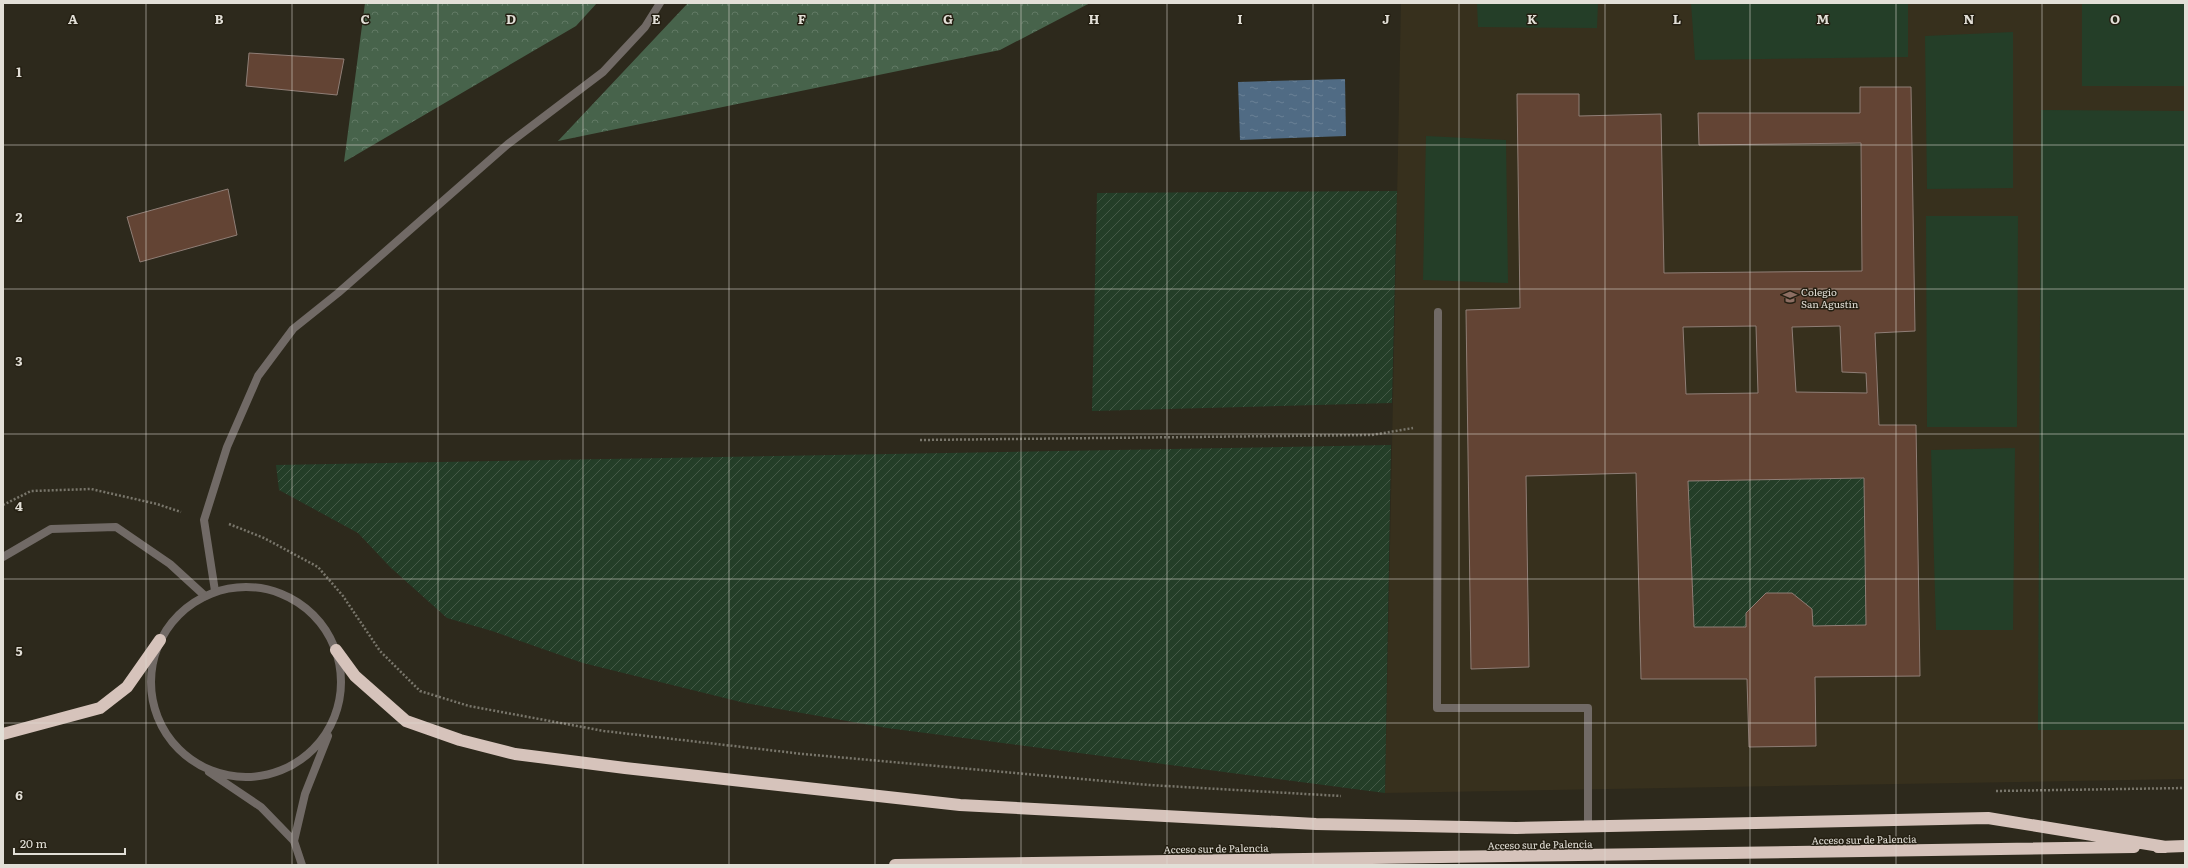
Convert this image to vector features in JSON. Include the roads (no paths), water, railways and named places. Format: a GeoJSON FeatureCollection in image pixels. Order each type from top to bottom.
{"type":"FeatureCollection","features":[{"type":"Feature","properties":{"kind":"highway"},"geometry":{"type":"LineString","coordinates":[[3,734],[100,708],[126,687],[160,640]]}},
{"type":"Feature","properties":{"kind":"highway"},"geometry":{"type":"LineString","coordinates":[[336,650],[356,676],[406,722],[460,740],[523,755],[633,769],[960,805],[1316,824],[1516,828],[1588,825],[1988,818],[2166,847]]}},
{"type":"Feature","properties":{"kind":"highway","name":"Acceso sur de Palencia"},"geometry":{"type":"LineString","coordinates":[[895,865],[2185,846]]}},
{"type":"Feature","properties":{"kind":"street"},"geometry":{"type":"LineString","coordinates":[[215,591],[204,520],[227,447],[258,376],[293,329],[338,293],[508,144],[603,72],[644,27],[660,3]]}},
{"type":"Feature","properties":{"kind":"street"},"geometry":{"type":"LineString","coordinates":[[1438,312],[1437,708],[1588,708],[1588,825]]}},
{"type":"Feature","properties":{"kind":"street"},"geometry":{"type":"LineString","coordinates":[[3,556],[51,529],[116,526],[170,564],[205,596]]}},
{"type":"Feature","properties":{"kind":"street"},"geometry":{"type":"LineString","coordinates":[[294,841],[305,794],[332,724],[343,687],[336,650],[320,623],[288,596],[250,585],[215,591],[183,606],[160,640],[150,678],[156,713],[170,744],[261,807],[294,841],[302,865]]}},
{"type":"Feature","properties":{"kind":"street"},"geometry":{"type":"LineString","coordinates":[[204,768],[245,779],[277,772],[309,756],[332,724]]}},
{"type":"Feature","properties":{"kind":"water"},"geometry":{"type":"Polygon","coordinates":[[[1345,79],[1346,136],[1240,140],[1238,82],[1345,79]]]}},
{"type":"Feature","properties":{"kind":"place","name":"Colegio San Agustín"},"geometry":{"type":"Point","coordinates":[1790,297]}}]}
